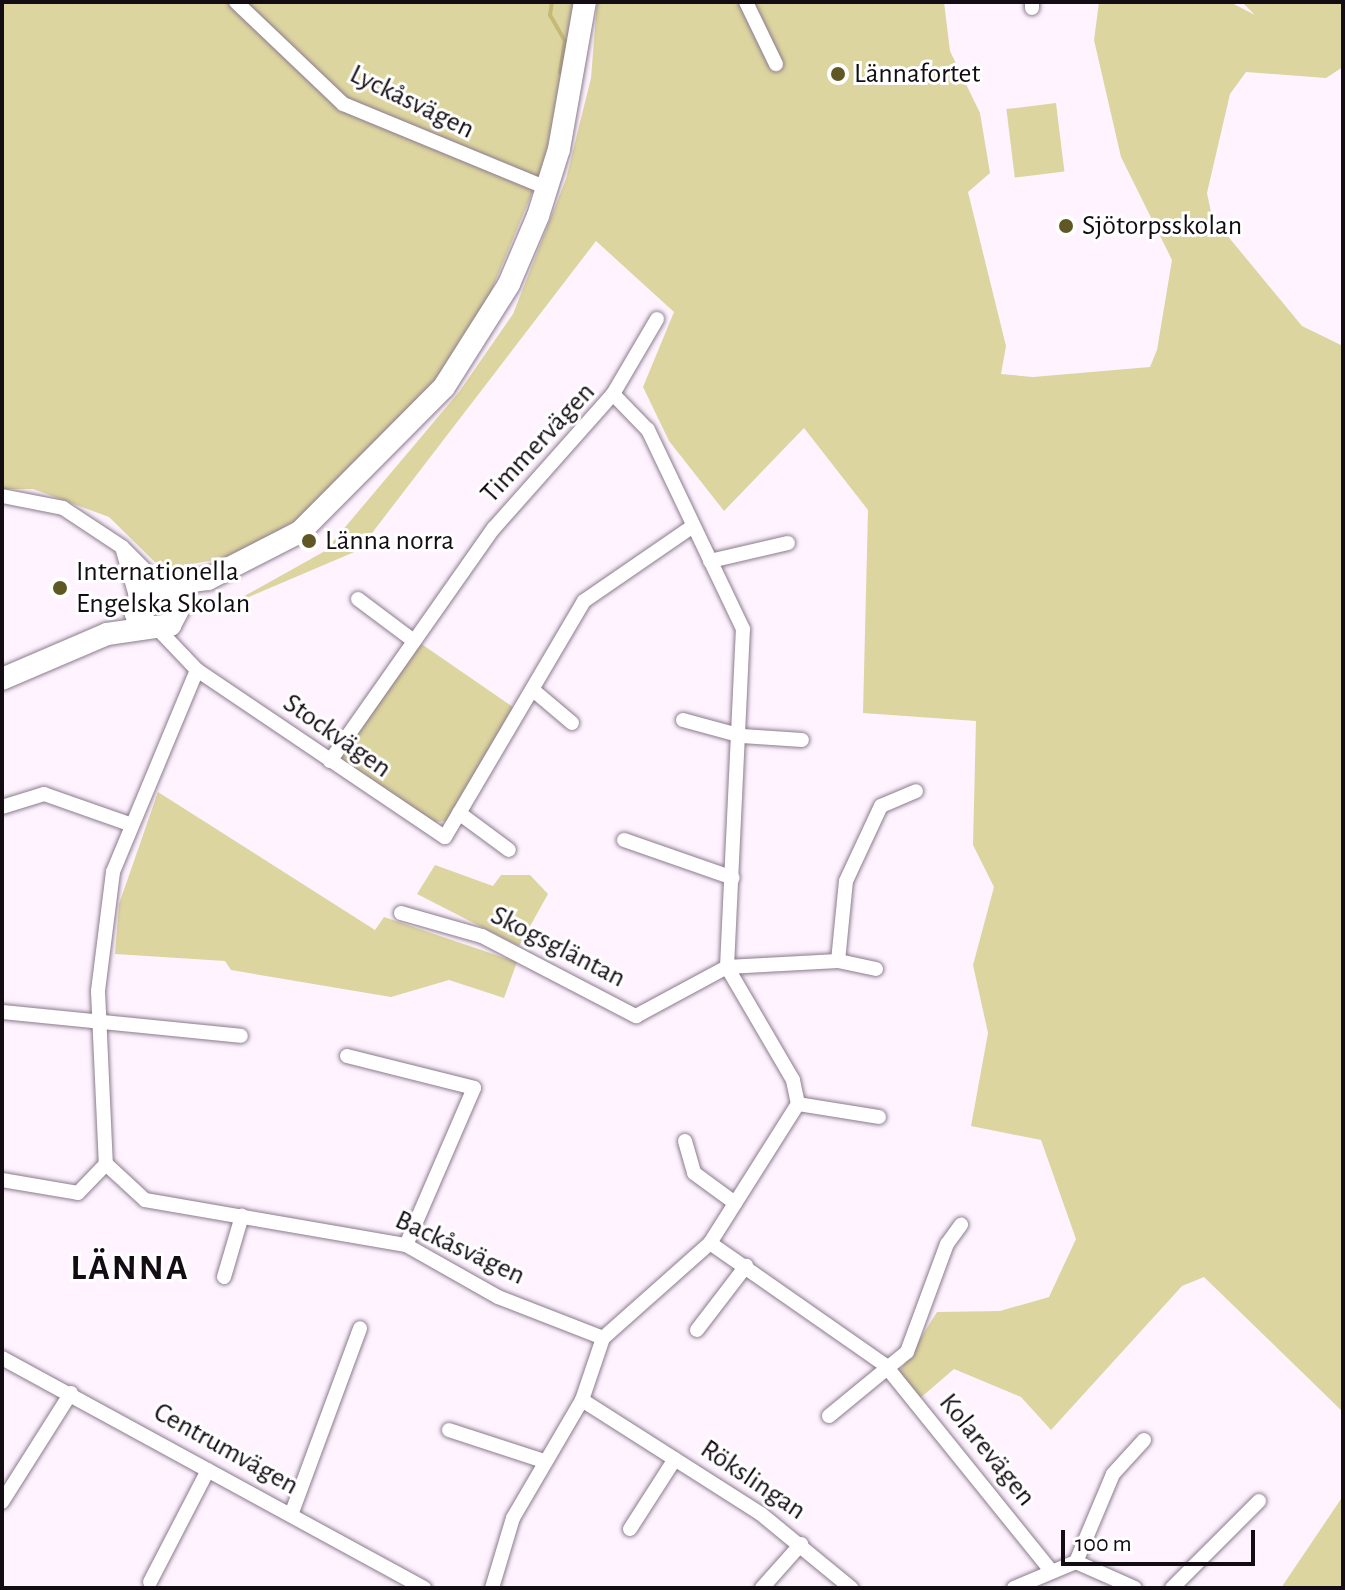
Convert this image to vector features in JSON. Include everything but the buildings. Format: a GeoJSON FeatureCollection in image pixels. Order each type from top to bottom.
{"type":"FeatureCollection","features":[{"type":"Feature","properties":{"kind":"street","name":"Lyckåsvägen"},"geometry":{"type":"LineString","coordinates":[[236,2],[343,104],[547,188]]}},
{"type":"Feature","properties":{"kind":"street"},"geometry":{"type":"LineString","coordinates":[[2,679],[79,645],[166,619],[208,579],[300,532],[444,387],[509,284],[547,188],[585,2]]}},
{"type":"Feature","properties":{"kind":"street"},"geometry":{"type":"LineString","coordinates":[[746,2],[776,64]]}},
{"type":"Feature","properties":{"kind":"street"},"geometry":{"type":"LineString","coordinates":[[624,396],[657,319]]}},
{"type":"Feature","properties":{"kind":"street","name":"Timmervägen"},"geometry":{"type":"LineString","coordinates":[[330,761],[494,528],[624,396],[648,430],[743,629],[742,736],[727,967]]}},
{"type":"Feature","properties":{"kind":"street"},"geometry":{"type":"LineString","coordinates":[[2,496],[63,508],[122,547],[162,582],[166,619],[182,653]]}},
{"type":"Feature","properties":{"kind":"street","name":"Stockvägen"},"geometry":{"type":"LineString","coordinates":[[166,619],[182,653],[197,670],[445,837],[584,601],[693,526]]}},
{"type":"Feature","properties":{"kind":"street"},"geometry":{"type":"LineString","coordinates":[[710,561],[788,543]]}},
{"type":"Feature","properties":{"kind":"street"},"geometry":{"type":"LineString","coordinates":[[122,547],[135,600],[166,619]]}},
{"type":"Feature","properties":{"kind":"street"},"geometry":{"type":"LineString","coordinates":[[79,645],[162,582],[208,579]]}},
{"type":"Feature","properties":{"kind":"street"},"geometry":{"type":"LineString","coordinates":[[358,599],[414,641]]}},
{"type":"Feature","properties":{"kind":"street"},"geometry":{"type":"LineString","coordinates":[[2,1180],[78,1193],[106,1164],[99,1017],[113,872],[197,670]]}},
{"type":"Feature","properties":{"kind":"street"},"geometry":{"type":"LineString","coordinates":[[533,690],[572,723]]}},
{"type":"Feature","properties":{"kind":"street"},"geometry":{"type":"LineString","coordinates":[[683,720],[742,736],[802,740]]}},
{"type":"Feature","properties":{"kind":"street"},"geometry":{"type":"LineString","coordinates":[[838,961],[846,881],[866,828],[881,806],[916,791]]}},
{"type":"Feature","properties":{"kind":"street"},"geometry":{"type":"LineString","coordinates":[[2,807],[44,794],[132,825]]}},
{"type":"Feature","properties":{"kind":"street"},"geometry":{"type":"LineString","coordinates":[[459,813],[509,850]]}},
{"type":"Feature","properties":{"kind":"street"},"geometry":{"type":"LineString","coordinates":[[624,840],[733,878]]}},
{"type":"Feature","properties":{"kind":"street","name":"Skogsgläntan"},"geometry":{"type":"LineString","coordinates":[[401,913],[482,936],[636,1016],[727,967]]}},
{"type":"Feature","properties":{"kind":"street"},"geometry":{"type":"LineString","coordinates":[[492,1588],[513,1518],[582,1400],[603,1338],[710,1243],[798,1104],[793,1080],[727,967],[838,961],[876,969]]}},
{"type":"Feature","properties":{"kind":"street"},"geometry":{"type":"LineString","coordinates":[[2,1012],[99,1017],[241,1036]]}},
{"type":"Feature","properties":{"kind":"street"},"geometry":{"type":"LineString","coordinates":[[347,1056],[474,1088],[406,1245]]}},
{"type":"Feature","properties":{"kind":"street"},"geometry":{"type":"LineString","coordinates":[[798,1104],[879,1117]]}},
{"type":"Feature","properties":{"kind":"street"},"geometry":{"type":"LineString","coordinates":[[685,1141],[694,1173],[735,1203]]}},
{"type":"Feature","properties":{"kind":"street","name":"Backåsvägen"},"geometry":{"type":"LineString","coordinates":[[106,1164],[145,1200],[406,1245],[498,1297],[603,1338]]}},
{"type":"Feature","properties":{"kind":"street"},"geometry":{"type":"LineString","coordinates":[[224,1277],[242,1216]]}},
{"type":"Feature","properties":{"kind":"street"},"geometry":{"type":"LineString","coordinates":[[829,1416],[885,1365],[907,1352],[919,1331],[947,1244],[961,1225]]}},
{"type":"Feature","properties":{"kind":"street","name":"Kolarevägen"},"geometry":{"type":"LineString","coordinates":[[710,1243],[885,1365],[1049,1568]]}},
{"type":"Feature","properties":{"kind":"street"},"geometry":{"type":"LineString","coordinates":[[697,1330],[746,1266]]}},
{"type":"Feature","properties":{"kind":"street"},"geometry":{"type":"LineString","coordinates":[[291,1515],[360,1328]]}},
{"type":"Feature","properties":{"kind":"street","name":"Centrumvägen"},"geometry":{"type":"LineString","coordinates":[[2,1358],[424,1588]]}},
{"type":"Feature","properties":{"kind":"street"},"geometry":{"type":"LineString","coordinates":[[2,1502],[71,1393]]}},
{"type":"Feature","properties":{"kind":"street","name":"Rökslingan"},"geometry":{"type":"LineString","coordinates":[[582,1400],[801,1544],[851,1588]]}},
{"type":"Feature","properties":{"kind":"street"},"geometry":{"type":"LineString","coordinates":[[449,1430],[544,1461]]}},
{"type":"Feature","properties":{"kind":"street"},"geometry":{"type":"LineString","coordinates":[[1076,1562],[1113,1474],[1144,1440]]}},
{"type":"Feature","properties":{"kind":"street","name":"Rökslingan"},"geometry":{"type":"LineString","coordinates":[[630,1529],[675,1459]]}},
{"type":"Feature","properties":{"kind":"street"},"geometry":{"type":"LineString","coordinates":[[151,1586],[208,1470]]}},
{"type":"Feature","properties":{"kind":"street"},"geometry":{"type":"LineString","coordinates":[[1172,1588],[1259,1501]]}},
{"type":"Feature","properties":{"kind":"street","name":"Rökslingan"},"geometry":{"type":"LineString","coordinates":[[762,1588],[801,1544]]}},
{"type":"Feature","properties":{"kind":"street"},"geometry":{"type":"LineString","coordinates":[[1014,1588],[1049,1568],[1076,1562],[1135,1588]]}},
{"type":"Feature","properties":{"kind":"shaded area"},"geometry":{"type":"Polygon","coordinates":[[[2,2],[576,2],[549,152],[481,316],[430,391],[307,514],[233,557],[162,569],[109,517],[33,489],[2,489],[2,2]]]}},
{"type":"Feature","properties":{"kind":"shaded area"},"geometry":{"type":"Polygon","coordinates":[[[597,2],[944,2],[950,51],[980,113],[990,173],[968,192],[1006,346],[1001,374],[1033,377],[1150,367],[1157,350],[1172,260],[1121,157],[1094,40],[1099,2],[1230,2],[1255,15],[1242,2],[1343,2],[1343,67],[1326,78],[1246,72],[1230,94],[1207,193],[1212,217],[1302,326],[1343,346],[1343,1412],[1204,1277],[1182,1286],[1051,1430],[1021,1397],[954,1369],[918,1400],[898,1374],[937,1312],[1000,1311],[1049,1297],[1076,1239],[1041,1140],[971,1126],[988,1033],[973,965],[994,887],[973,845],[976,721],[863,713],[868,510],[804,428],[724,511],[669,441],[643,387],[674,312],[596,241],[359,550],[223,608],[325,551],[459,392],[513,314],[566,179],[591,78],[597,2]]]}},
{"type":"Feature","properties":{"kind":"shaded area"},"geometry":{"type":"Polygon","coordinates":[[[1056,103],[1064,171],[1015,178],[1006,109],[1056,103]]]}},
{"type":"Feature","properties":{"kind":"shaded area"},"geometry":{"type":"Polygon","coordinates":[[[158,596],[165,599],[168,606],[165,613],[158,616],[151,613],[148,606],[151,599],[158,596]]]}},
{"type":"Feature","properties":{"kind":"shaded area"},"geometry":{"type":"Polygon","coordinates":[[[420,643],[516,709],[448,821],[423,823],[335,759],[420,643]]]}},
{"type":"Feature","properties":{"kind":"shaded area"},"geometry":{"type":"Polygon","coordinates":[[[158,792],[375,930],[384,917],[517,962],[504,998],[449,980],[391,997],[231,970],[225,961],[115,954],[119,904],[158,792]]]}},
{"type":"Feature","properties":{"kind":"shaded area"},"geometry":{"type":"Polygon","coordinates":[[[435,865],[493,886],[501,875],[530,875],[548,894],[519,946],[417,894],[435,865]]]}},
{"type":"Feature","properties":{"kind":"shaded area"},"geometry":{"type":"Polygon","coordinates":[[[1343,1496],[1343,1588],[1281,1588],[1343,1496]]]}},
{"type":"Feature","properties":{"kind":"waterway"},"geometry":{"type":"LineString","coordinates":[[552,2],[550,15],[565,41],[560,73]]}},
{"type":"Feature","properties":{"kind":"place","name":"Lännafortet"},"geometry":{"type":"Point","coordinates":[838,74]}},
{"type":"Feature","properties":{"kind":"place","name":"Sjötorpsskolan"},"geometry":{"type":"Point","coordinates":[1066,226]}},
{"type":"Feature","properties":{"kind":"place","name":"Länna norra"},"geometry":{"type":"Point","coordinates":[309,541]}},
{"type":"Feature","properties":{"kind":"place","name":"Internationella Engelska Skolan"},"geometry":{"type":"Point","coordinates":[60,588]}},
{"type":"Feature","properties":{"kind":"district","name":"LÄNNA"},"geometry":{"type":"Point","coordinates":[130,1269]}}]}
